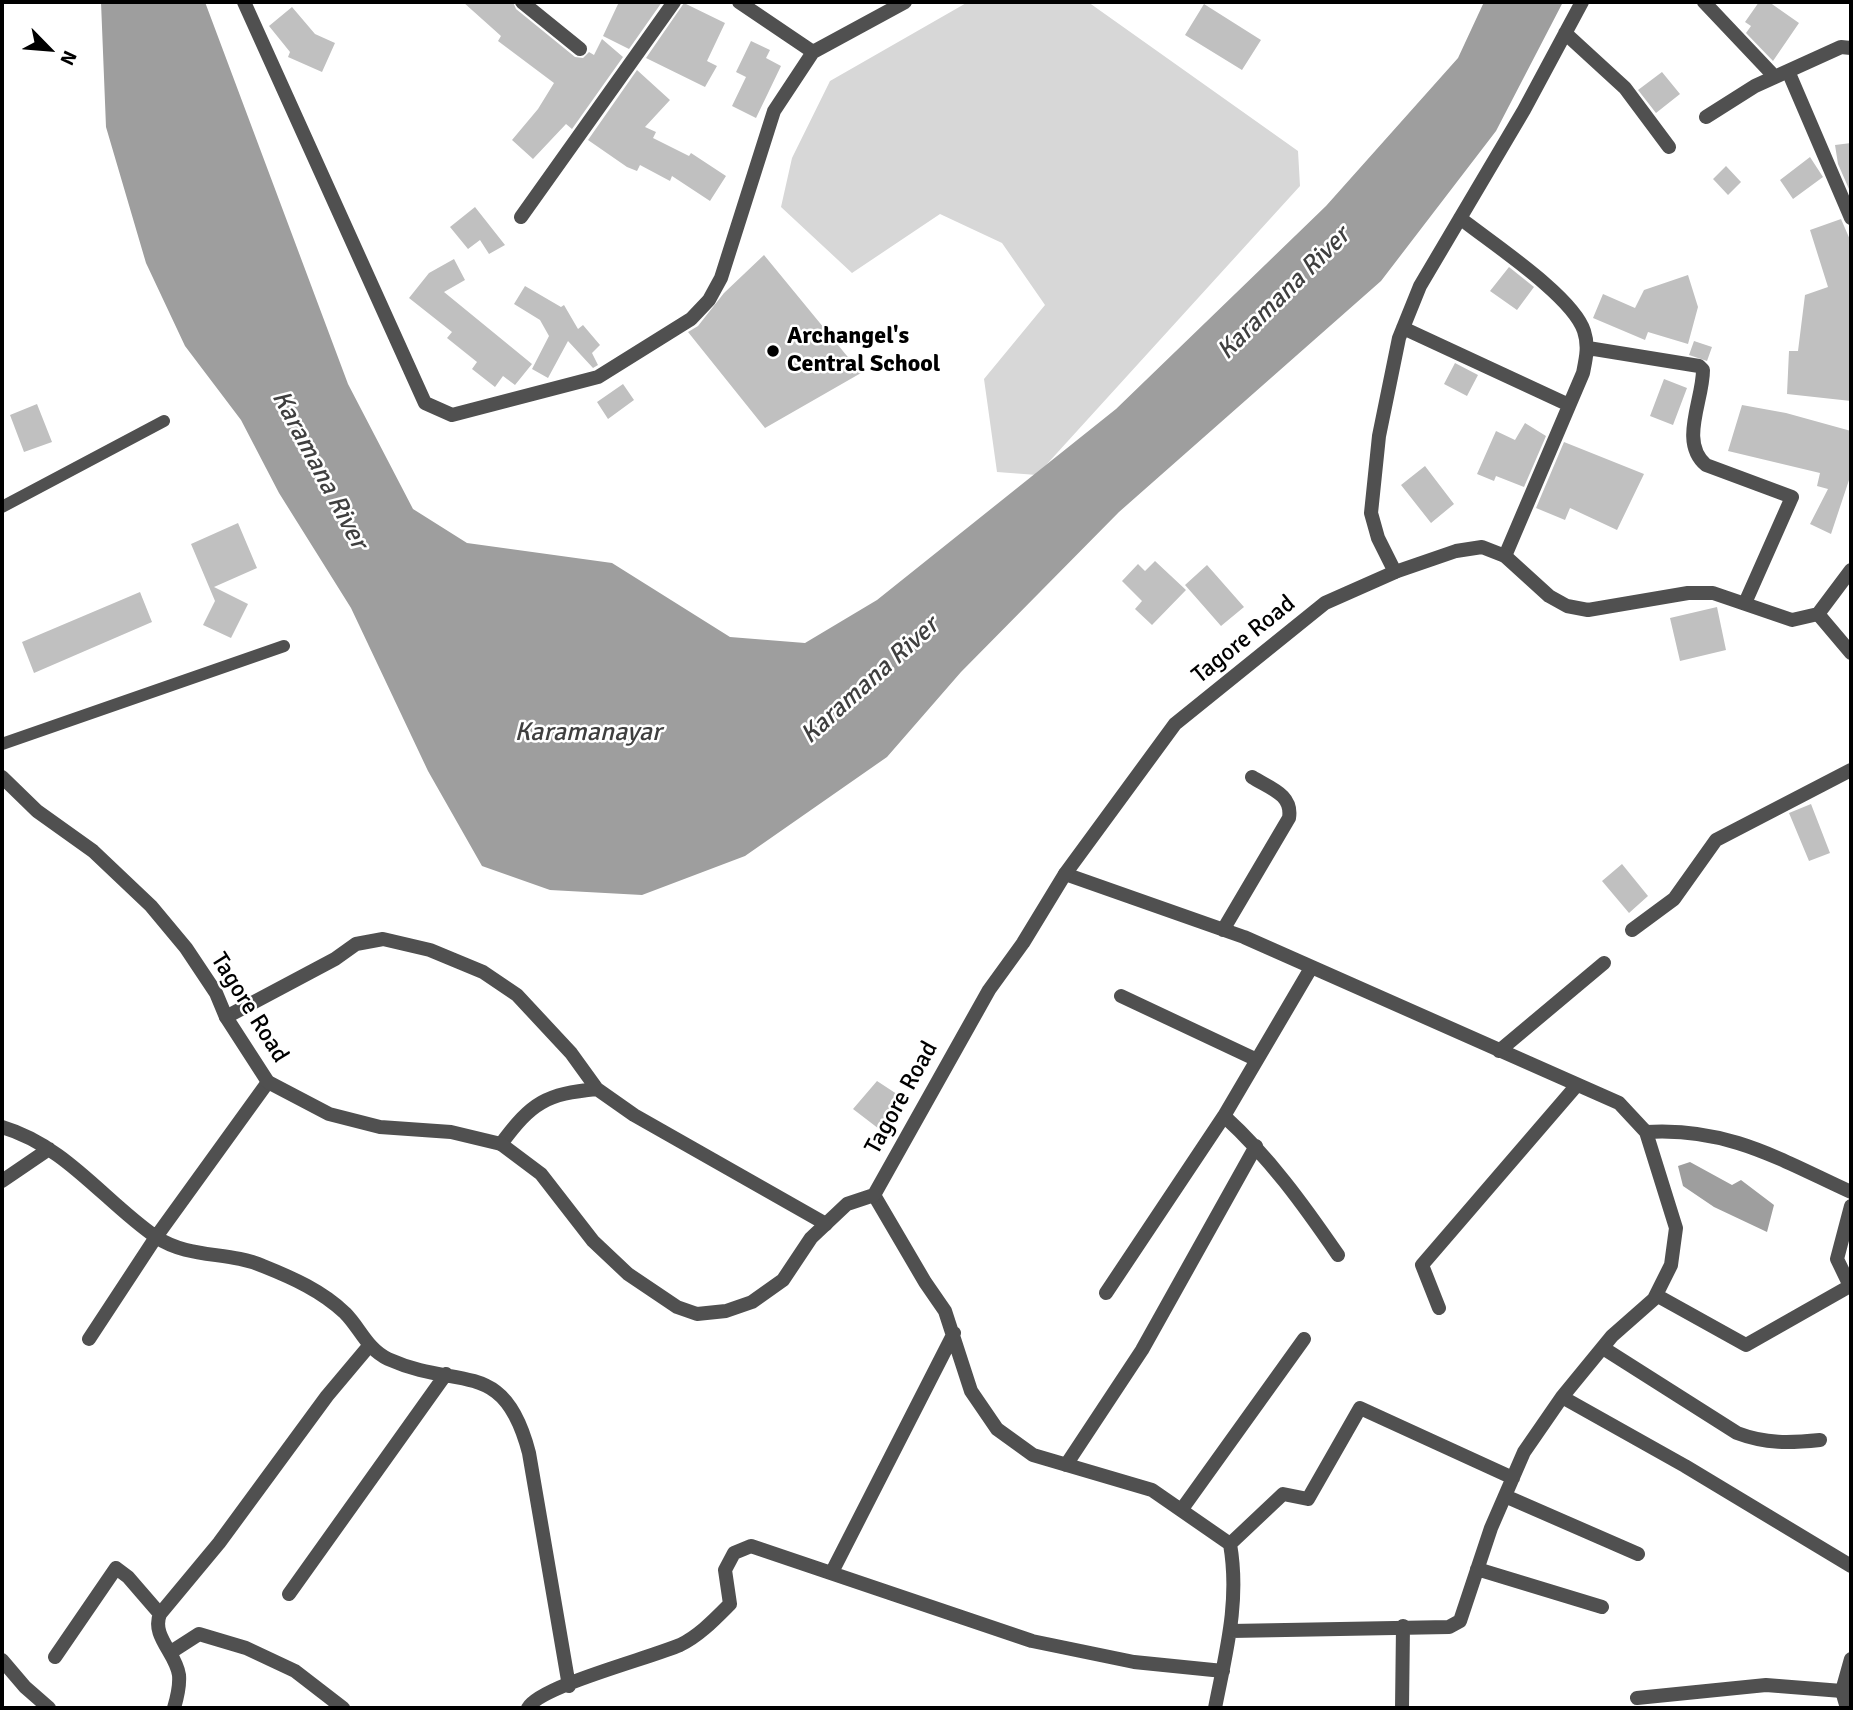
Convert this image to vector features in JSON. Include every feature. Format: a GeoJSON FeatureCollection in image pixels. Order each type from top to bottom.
{"type":"FeatureCollection","features":[{"type":"Feature","properties":{"kind":"street"},"geometry":{"type":"LineString","coordinates":[[244,2],[425,403],[452,415],[598,377],[691,319],[709,300],[721,278],[775,111],[813,52],[905,2]]}},
{"type":"Feature","properties":{"kind":"street"},"geometry":{"type":"LineString","coordinates":[[522,2],[580,49]]}},
{"type":"Feature","properties":{"kind":"street"},"geometry":{"type":"LineString","coordinates":[[521,217],[674,2]]}},
{"type":"Feature","properties":{"kind":"street"},"geometry":{"type":"LineString","coordinates":[[739,2],[813,52]]}},
{"type":"Feature","properties":{"kind":"street"},"geometry":{"type":"LineString","coordinates":[[1395,572],[1378,538],[1371,513],[1379,436],[1403,328],[1420,286],[1581,2]]}},
{"type":"Feature","properties":{"kind":"street"},"geometry":{"type":"LineString","coordinates":[[1704,2],[1781,74],[1851,218]]}},
{"type":"Feature","properties":{"kind":"street"},"geometry":{"type":"LineString","coordinates":[[1565,33],[1625,88],[1669,147]]}},
{"type":"Feature","properties":{"kind":"street"},"geometry":{"type":"LineString","coordinates":[[1706,117],[1781,74],[1841,47],[1851,48]]}},
{"type":"Feature","properties":{"kind":"street"},"geometry":{"type":"LineString","coordinates":[[1460,218],[1555,293],[1583,328],[1588,348],[1583,373],[1505,556]]}},
{"type":"Feature","properties":{"kind":"street"},"geometry":{"type":"LineString","coordinates":[[1403,328],[1569,405]]}},
{"type":"Feature","properties":{"kind":"street"},"geometry":{"type":"LineString","coordinates":[[1588,348],[1699,366],[1703,370],[1703,382],[1691,445],[1695,456],[1706,465],[1792,497],[1745,603]]}},
{"type":"Feature","properties":{"kind":"street","name":"Tagore Road"},"geometry":{"type":"LineString","coordinates":[[2,777],[37,811],[93,851],[151,906],[186,948],[216,993],[226,1017],[268,1082],[329,1114],[380,1128],[451,1132],[501,1144],[541,1174],[593,1241],[628,1274],[653,1293],[697,1314],[726,1311],[768,1293],[783,1280],[811,1238],[826,1224],[848,1204],[874,1195],[989,990],[1023,943],[1065,874],[1175,724],[1325,603],[1395,572],[1456,551],[1482,547],[1505,556],[1549,596],[1567,606],[1588,610],[1666,597],[1713,593],[1792,620],[1818,614]]}},
{"type":"Feature","properties":{"kind":"street"},"geometry":{"type":"LineString","coordinates":[[1851,570],[1818,614],[1851,653]]}},
{"type":"Feature","properties":{"kind":"street"},"geometry":{"type":"LineString","coordinates":[[1632,930],[1650,920],[1674,899],[1716,840],[1851,769]]}},
{"type":"Feature","properties":{"kind":"street"},"geometry":{"type":"LineString","coordinates":[[1223,929],[1289,818],[1290,807],[1286,798],[1252,777]]}},
{"type":"Feature","properties":{"kind":"street"},"geometry":{"type":"LineString","coordinates":[[1065,874],[1223,929],[1619,1103],[1646,1132],[1676,1228],[1671,1265],[1656,1295],[1603,1348],[1562,1397],[1524,1452],[1477,1569],[1460,1621],[1449,1626],[1231,1631]]}},
{"type":"Feature","properties":{"kind":"street"},"geometry":{"type":"LineString","coordinates":[[226,1017],[335,959],[356,944],[383,939],[429,950],[483,972],[517,995],[550,1028],[597,1089],[634,1115],[826,1224]]}},
{"type":"Feature","properties":{"kind":"street"},"geometry":{"type":"LineString","coordinates":[[1499,1051],[1604,963]]}},
{"type":"Feature","properties":{"kind":"street"},"geometry":{"type":"LineString","coordinates":[[1106,1293],[1224,1116],[1255,1059],[1311,968]]}},
{"type":"Feature","properties":{"kind":"street"},"geometry":{"type":"LineString","coordinates":[[1121,996],[1255,1059]]}},
{"type":"Feature","properties":{"kind":"street"},"geometry":{"type":"LineString","coordinates":[[89,1339],[156,1237],[268,1082]]}},
{"type":"Feature","properties":{"kind":"street"},"geometry":{"type":"LineString","coordinates":[[1439,1308],[1422,1265],[1577,1085]]}},
{"type":"Feature","properties":{"kind":"street"},"geometry":{"type":"LineString","coordinates":[[501,1144],[531,1109],[551,1096],[597,1089]]}},
{"type":"Feature","properties":{"kind":"street"},"geometry":{"type":"LineString","coordinates":[[1224,1116],[1256,1146],[1285,1180],[1338,1255]]}},
{"type":"Feature","properties":{"kind":"street"},"geometry":{"type":"LineString","coordinates":[[2,1127],[17,1131],[49,1149],[106,1192],[156,1237],[190,1251],[260,1264],[324,1294],[348,1316],[369,1346],[387,1359],[486,1385],[507,1399],[521,1422],[529,1453],[569,1686]]}},
{"type":"Feature","properties":{"kind":"street"},"geometry":{"type":"LineString","coordinates":[[1646,1132],[1679,1130],[1741,1142],[1851,1192]]}},
{"type":"Feature","properties":{"kind":"street"},"geometry":{"type":"LineString","coordinates":[[1066,1465],[1142,1350],[1256,1146]]}},
{"type":"Feature","properties":{"kind":"street"},"geometry":{"type":"LineString","coordinates":[[2,1181],[49,1149]]}},
{"type":"Feature","properties":{"kind":"street"},"geometry":{"type":"LineString","coordinates":[[874,1195],[945,1311],[971,1391],[997,1429],[1033,1455],[1152,1490],[1230,1544],[1236,1578],[1231,1631],[1215,1708]]}},
{"type":"Feature","properties":{"kind":"street"},"geometry":{"type":"LineString","coordinates":[[1656,1295],[1746,1345],[1850,1286],[1837,1259],[1851,1206]]}},
{"type":"Feature","properties":{"kind":"street"},"geometry":{"type":"LineString","coordinates":[[832,1572],[954,1333]]}},
{"type":"Feature","properties":{"kind":"street"},"geometry":{"type":"LineString","coordinates":[[1182,1509],[1304,1339]]}},
{"type":"Feature","properties":{"kind":"street"},"geometry":{"type":"LineString","coordinates":[[174,1708],[179,1674],[172,1652],[159,1633],[156,1623],[160,1614],[219,1544],[327,1396],[369,1346]]}},
{"type":"Feature","properties":{"kind":"street"},"geometry":{"type":"LineString","coordinates":[[1603,1348],[1737,1433],[1761,1442],[1820,1440]]}},
{"type":"Feature","properties":{"kind":"street"},"geometry":{"type":"LineString","coordinates":[[289,1594],[446,1374]]}},
{"type":"Feature","properties":{"kind":"street"},"geometry":{"type":"LineString","coordinates":[[1562,1397],[1685,1466],[1851,1566]]}},
{"type":"Feature","properties":{"kind":"street"},"geometry":{"type":"LineString","coordinates":[[1230,1544],[1283,1494],[1308,1499],[1360,1408],[1513,1478]]}},
{"type":"Feature","properties":{"kind":"street"},"geometry":{"type":"LineString","coordinates":[[1505,1496],[1638,1555]]}},
{"type":"Feature","properties":{"kind":"street"},"geometry":{"type":"LineString","coordinates":[[528,1708],[532,1700],[549,1691],[681,1644],[709,1625],[730,1604],[725,1570],[734,1553],[751,1546],[1032,1642],[1134,1662],[1223,1671]]}},
{"type":"Feature","properties":{"kind":"street"},"geometry":{"type":"LineString","coordinates":[[55,1657],[116,1569],[128,1577],[160,1614]]}},
{"type":"Feature","properties":{"kind":"street"},"geometry":{"type":"LineString","coordinates":[[1477,1569],[1602,1607]]}},
{"type":"Feature","properties":{"kind":"street"},"geometry":{"type":"LineString","coordinates":[[1402,1708],[1403,1626]]}},
{"type":"Feature","properties":{"kind":"street"},"geometry":{"type":"LineString","coordinates":[[172,1652],[199,1634],[246,1647],[295,1671],[343,1708]]}},
{"type":"Feature","properties":{"kind":"street"},"geometry":{"type":"LineString","coordinates":[[1847,1708],[1842,1692],[1851,1659]]}},
{"type":"Feature","properties":{"kind":"street"},"geometry":{"type":"LineString","coordinates":[[2,1660],[25,1687],[49,1708]]}},
{"type":"Feature","properties":{"kind":"street"},"geometry":{"type":"LineString","coordinates":[[1637,1698],[1766,1685],[1842,1692]]}},
{"type":"Feature","properties":{"kind":"lane"},"geometry":{"type":"LineString","coordinates":[[2,507],[164,421]]}},
{"type":"Feature","properties":{"kind":"lane"},"geometry":{"type":"LineString","coordinates":[[2,744],[284,646]]}},
{"type":"Feature","properties":{"kind":"shaded area"},"geometry":{"type":"Polygon","coordinates":[[[968,2],[1088,2],[1298,151],[1300,186],[1037,475],[997,472],[984,379],[1045,305],[1002,243],[940,214],[852,273],[781,207],[792,158],[830,81],[968,2]]]}},
{"type":"Feature","properties":{"kind":"water","name":"Karamanayar"},"geometry":{"type":"Polygon","coordinates":[[[101,2],[205,2],[348,384],[413,509],[467,543],[612,563],[730,637],[805,643],[877,600],[1116,409],[1326,206],[1458,58],[1484,2],[1563,2],[1496,131],[1381,281],[1119,512],[961,672],[887,757],[745,856],[642,895],[550,890],[482,866],[428,771],[351,608],[279,493],[241,420],[185,346],[146,263],[106,127],[101,2]]]}},
{"type":"Feature","properties":{"kind":"water"},"geometry":{"type":"Polygon","coordinates":[[[1690,1162],[1732,1185],[1741,1180],[1774,1205],[1767,1232],[1714,1207],[1683,1186],[1678,1166],[1690,1162]]]}},
{"type":"Feature","properties":{"kind":"building"},"geometry":{"type":"Polygon","coordinates":[[[463,2],[513,2],[516,9],[575,57],[583,58],[589,52],[594,55],[602,39],[623,57],[572,129],[566,124],[533,159],[512,140],[538,109],[554,83],[498,41],[501,36],[463,2]]]}},
{"type":"Feature","properties":{"kind":"building"},"geometry":{"type":"Polygon","coordinates":[[[619,2],[662,2],[629,49],[603,36],[619,2]]]}},
{"type":"Feature","properties":{"kind":"building"},"geometry":{"type":"Polygon","coordinates":[[[1759,2],[1769,2],[1799,23],[1773,61],[1746,33],[1751,26],[1745,22],[1759,2]]]}},
{"type":"Feature","properties":{"kind":"building"},"geometry":{"type":"Polygon","coordinates":[[[684,3],[725,23],[707,61],[717,66],[705,87],[646,58],[684,3]]]}},
{"type":"Feature","properties":{"kind":"building"},"geometry":{"type":"Polygon","coordinates":[[[1204,4],[1261,40],[1242,70],[1185,35],[1204,4]]]}},
{"type":"Feature","properties":{"kind":"building"},"geometry":{"type":"Polygon","coordinates":[[[292,7],[315,34],[335,43],[322,72],[288,57],[290,52],[269,26],[292,7]]]}},
{"type":"Feature","properties":{"kind":"building"},"geometry":{"type":"Polygon","coordinates":[[[751,41],[770,50],[766,58],[781,66],[756,118],[732,106],[746,77],[736,72],[751,41]]]}},
{"type":"Feature","properties":{"kind":"building"},"geometry":{"type":"Polygon","coordinates":[[[637,70],[670,100],[645,127],[656,132],[653,138],[689,156],[691,153],[726,176],[710,201],[672,176],[670,181],[640,165],[637,171],[627,167],[588,140],[637,70]]]}},
{"type":"Feature","properties":{"kind":"building"},"geometry":{"type":"Polygon","coordinates":[[[1662,72],[1680,94],[1656,113],[1638,90],[1662,72]]]}},
{"type":"Feature","properties":{"kind":"building"},"geometry":{"type":"Polygon","coordinates":[[[1851,143],[1849,189],[1838,164],[1835,145],[1851,143]]]}},
{"type":"Feature","properties":{"kind":"building"},"geometry":{"type":"Polygon","coordinates":[[[1810,157],[1823,177],[1793,199],[1780,180],[1810,157]]]}},
{"type":"Feature","properties":{"kind":"building"},"geometry":{"type":"Polygon","coordinates":[[[1726,166],[1741,182],[1728,195],[1713,179],[1726,166]]]}},
{"type":"Feature","properties":{"kind":"building"},"geometry":{"type":"Polygon","coordinates":[[[475,207],[505,245],[489,254],[480,240],[468,249],[450,227],[475,207]]]}},
{"type":"Feature","properties":{"kind":"building"},"geometry":{"type":"Polygon","coordinates":[[[1841,219],[1851,242],[1851,401],[1787,394],[1789,351],[1798,351],[1805,295],[1828,287],[1810,230],[1841,219]]]}},
{"type":"Feature","properties":{"kind":"building","name":"Archangel's Central School"},"geometry":{"type":"Polygon","coordinates":[[[764,255],[861,373],[765,428],[688,332],[698,326],[724,293],[764,255]]]}},
{"type":"Feature","properties":{"kind":"building"},"geometry":{"type":"Polygon","coordinates":[[[454,259],[465,280],[444,292],[532,364],[515,385],[503,376],[495,387],[472,369],[477,362],[447,338],[452,332],[409,298],[429,273],[454,259]]]}},
{"type":"Feature","properties":{"kind":"building"},"geometry":{"type":"Polygon","coordinates":[[[1509,267],[1534,287],[1517,310],[1490,291],[1509,267]]]}},
{"type":"Feature","properties":{"kind":"building"},"geometry":{"type":"Polygon","coordinates":[[[1688,275],[1698,307],[1688,344],[1648,332],[1645,340],[1593,318],[1603,294],[1635,308],[1644,290],[1688,275]]]}},
{"type":"Feature","properties":{"kind":"building"},"geometry":{"type":"Polygon","coordinates":[[[525,286],[561,307],[564,305],[578,329],[583,325],[600,345],[592,353],[598,365],[593,368],[568,341],[548,378],[532,369],[549,336],[540,320],[514,304],[525,286]]]}},
{"type":"Feature","properties":{"kind":"building"},"geometry":{"type":"Polygon","coordinates":[[[1694,341],[1712,347],[1707,361],[1689,355],[1694,341]]]}},
{"type":"Feature","properties":{"kind":"building"},"geometry":{"type":"Polygon","coordinates":[[[1455,363],[1478,375],[1467,396],[1444,384],[1455,363]]]}},
{"type":"Feature","properties":{"kind":"building"},"geometry":{"type":"Polygon","coordinates":[[[1664,379],[1687,388],[1673,425],[1650,416],[1664,379]]]}},
{"type":"Feature","properties":{"kind":"building"},"geometry":{"type":"Polygon","coordinates":[[[623,384],[634,400],[608,419],[597,402],[623,384]]]}},
{"type":"Feature","properties":{"kind":"building"},"geometry":{"type":"Polygon","coordinates":[[[37,404],[52,442],[24,452],[10,415],[37,404]]]}},
{"type":"Feature","properties":{"kind":"building"},"geometry":{"type":"Polygon","coordinates":[[[1742,405],[1786,413],[1851,431],[1851,474],[1831,534],[1810,524],[1828,489],[1817,486],[1820,473],[1728,451],[1742,405]]]}},
{"type":"Feature","properties":{"kind":"building"},"geometry":{"type":"Polygon","coordinates":[[[1525,423],[1546,436],[1524,487],[1496,476],[1494,481],[1477,474],[1496,431],[1515,440],[1525,423]]]}},
{"type":"Feature","properties":{"kind":"building"},"geometry":{"type":"Polygon","coordinates":[[[1564,442],[1644,474],[1617,530],[1570,508],[1565,520],[1536,508],[1564,442]]]}},
{"type":"Feature","properties":{"kind":"building"},"geometry":{"type":"Polygon","coordinates":[[[1425,466],[1454,504],[1431,523],[1401,485],[1425,466]]]}},
{"type":"Feature","properties":{"kind":"building"},"geometry":{"type":"Polygon","coordinates":[[[238,523],[257,568],[214,587],[248,604],[231,638],[203,625],[215,601],[191,544],[238,523]]]}},
{"type":"Feature","properties":{"kind":"building"},"geometry":{"type":"Polygon","coordinates":[[[1155,561],[1186,590],[1152,625],[1135,609],[1142,601],[1122,581],[1138,564],[1145,571],[1155,561]]]}},
{"type":"Feature","properties":{"kind":"building"},"geometry":{"type":"Polygon","coordinates":[[[1207,565],[1244,607],[1221,626],[1185,585],[1207,565]]]}},
{"type":"Feature","properties":{"kind":"building"},"geometry":{"type":"Polygon","coordinates":[[[140,592],[152,622],[34,673],[22,642],[140,592]]]}},
{"type":"Feature","properties":{"kind":"building"},"geometry":{"type":"Polygon","coordinates":[[[1717,607],[1726,650],[1680,661],[1670,618],[1717,607]]]}},
{"type":"Feature","properties":{"kind":"building"},"geometry":{"type":"Polygon","coordinates":[[[1811,804],[1830,853],[1809,861],[1789,813],[1811,804]]]}},
{"type":"Feature","properties":{"kind":"building"},"geometry":{"type":"Polygon","coordinates":[[[1622,864],[1648,896],[1629,913],[1602,881],[1622,864]]]}},
{"type":"Feature","properties":{"kind":"building"},"geometry":{"type":"Polygon","coordinates":[[[877,1081],[906,1100],[883,1132],[853,1109],[877,1081]]]}},
{"type":"Feature","properties":{"kind":"place","name":"Archangel's Central School"},"geometry":{"type":"Point","coordinates":[773,351]}},
{"type":"Feature","properties":{"kind":"water label","name":"Karamana River"},"geometry":{"type":"Point","coordinates":[1284,294]}},
{"type":"Feature","properties":{"kind":"water label","name":"Karamana River"},"geometry":{"type":"Point","coordinates":[319,470]}},
{"type":"Feature","properties":{"kind":"water label","name":"Karamana River"},"geometry":{"type":"Point","coordinates":[870,681]}}]}
